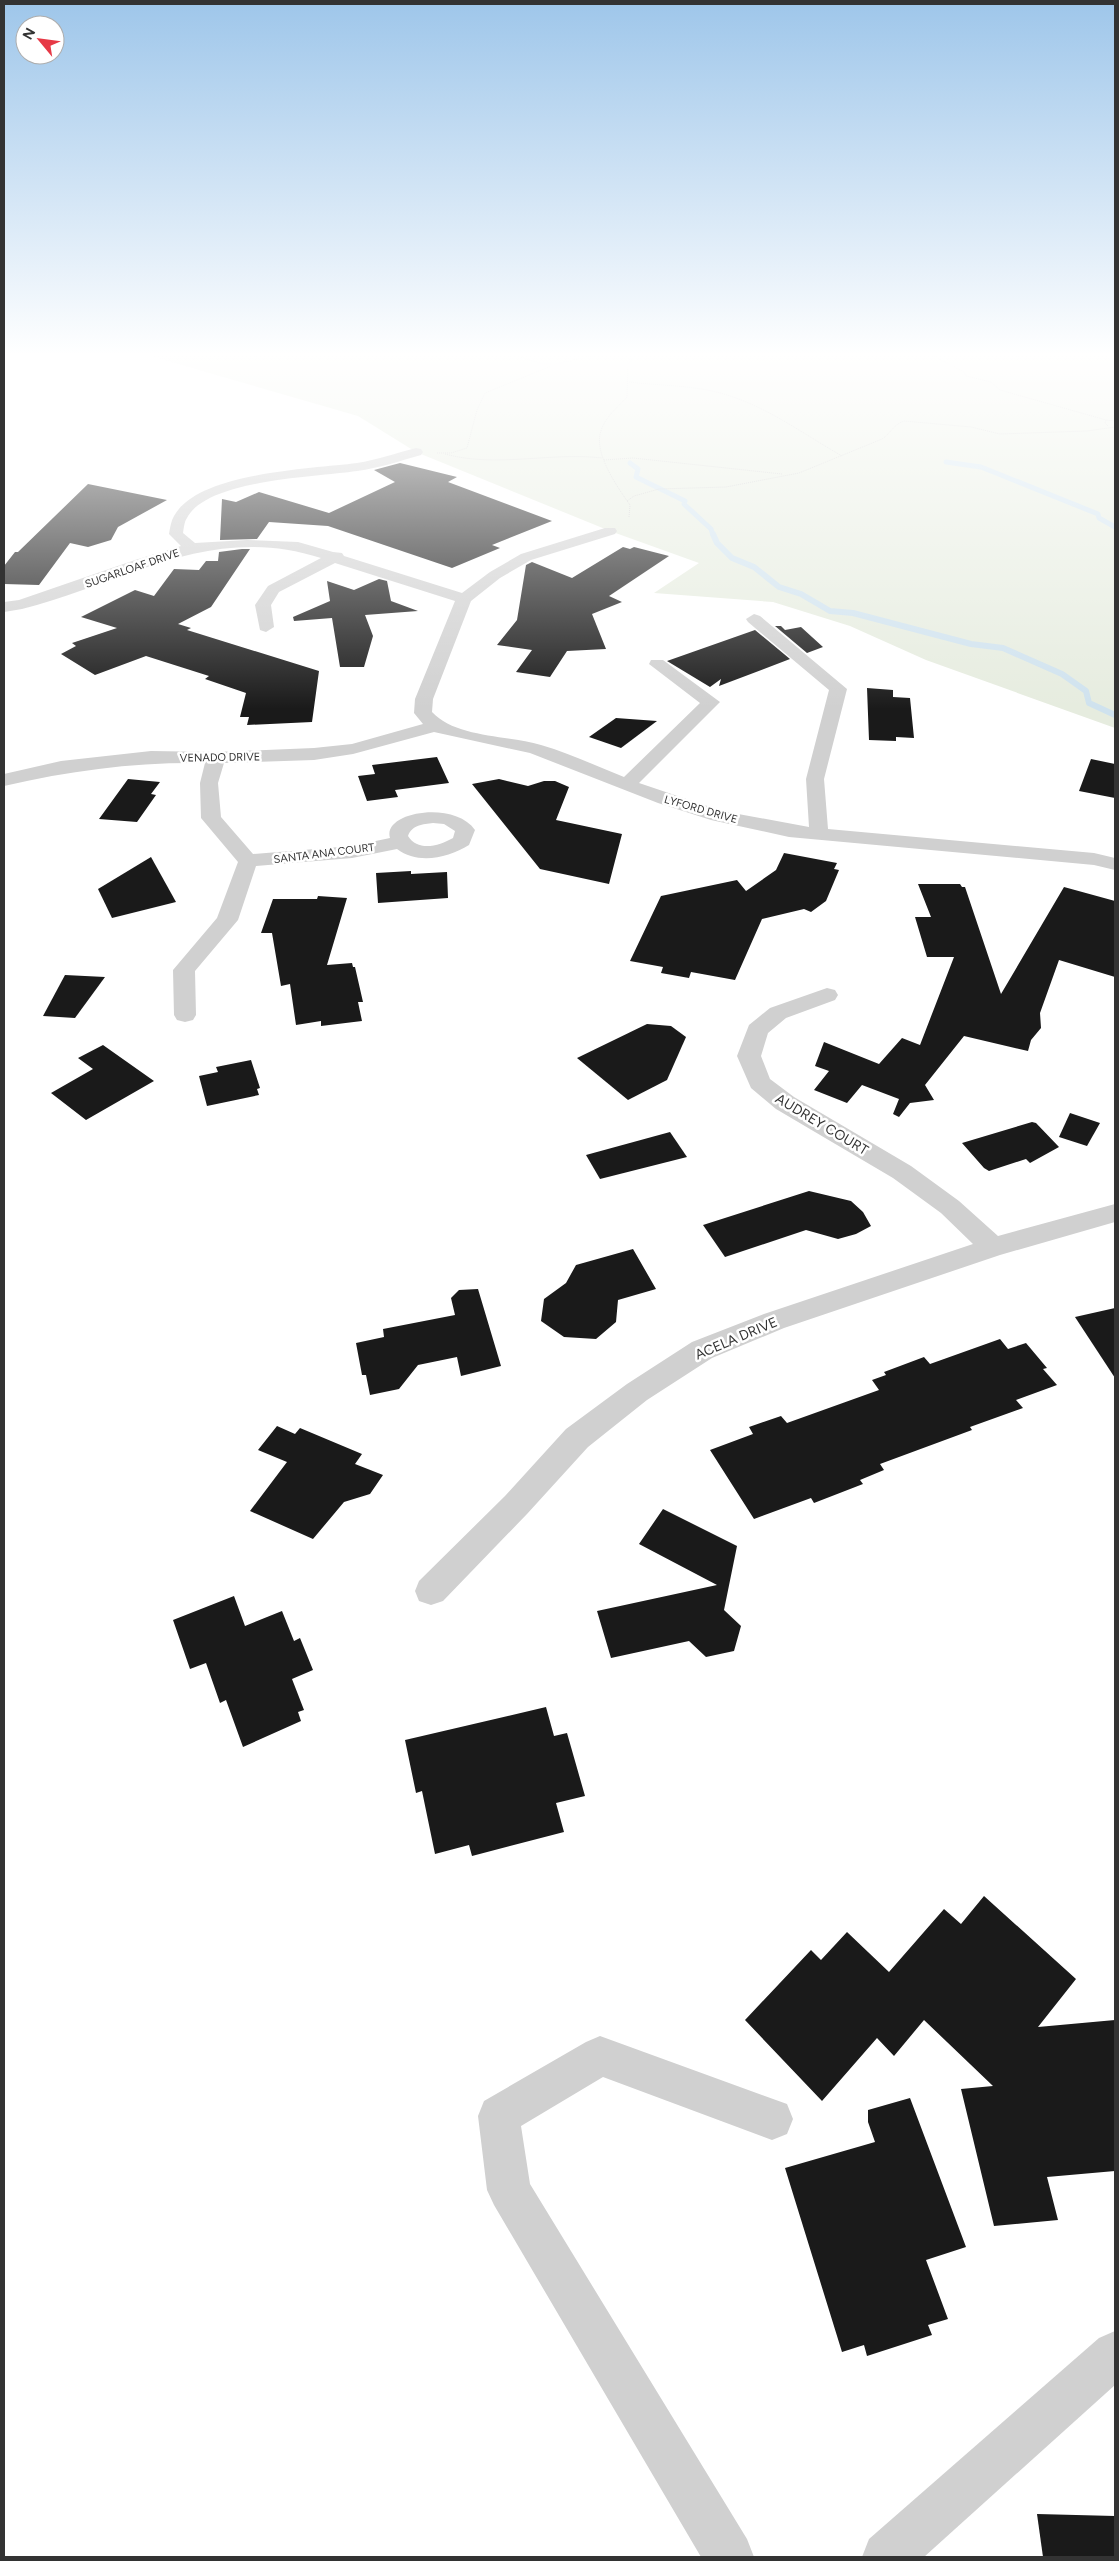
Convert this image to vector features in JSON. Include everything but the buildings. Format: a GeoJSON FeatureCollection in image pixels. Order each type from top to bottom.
{"type":"FeatureCollection","features":[{"type":"Feature","properties":{"kind":"street"},"geometry":{"type":"LineString","coordinates":[[192,548],[176,534],[180,516],[196,502],[221,489],[256,480],[331,471]]}},
{"type":"Feature","properties":{"kind":"street"},"geometry":{"type":"LineString","coordinates":[[435,726],[423,713],[424,699],[464,599],[495,576],[526,557],[610,531]]}},
{"type":"Feature","properties":{"kind":"street","name":"SUGARLOAF DRIVE"},"geometry":{"type":"LineString","coordinates":[[4,607],[31,602],[140,563],[192,548],[247,544],[298,546],[337,556],[464,599]]}},
{"type":"Feature","properties":{"kind":"street"},"geometry":{"type":"LineString","coordinates":[[266,627],[263,605],[273,589],[337,556]]}},
{"type":"Feature","properties":{"kind":"street"},"geometry":{"type":"LineString","coordinates":[[754,619],[838,689],[814,779],[819,834]]}},
{"type":"Feature","properties":{"kind":"street"},"geometry":{"type":"LineString","coordinates":[[627,784],[711,702],[657,664]]}},
{"type":"Feature","properties":{"kind":"street","name":"VENADO DRIVE"},"geometry":{"type":"LineString","coordinates":[[4,780],[61,767],[151,757],[216,758],[314,754],[353,750],[435,726]]}},
{"type":"Feature","properties":{"kind":"street","name":"LYFORD DRIVE"},"geometry":{"type":"LineString","coordinates":[[435,726],[450,732],[535,749],[665,799],[718,816],[790,831],[1094,859],[1115,864]]}},
{"type":"Feature","properties":{"kind":"street"},"geometry":{"type":"LineString","coordinates":[[185,1015],[184,970],[227,920],[248,861],[211,818],[209,783],[216,758]]}},
{"type":"Feature","properties":{"kind":"street","name":"SANTA ANA COURT"},"geometry":{"type":"LineString","coordinates":[[248,861],[352,852],[401,842]]}},
{"type":"Feature","properties":{"kind":"street","name":"AUDREY COURT"},"geometry":{"type":"LineString","coordinates":[[827,994],[778,1012],[758,1030],[749,1056],[760,1083],[785,1103],[902,1172],[950,1207],[993,1247]]}},
{"type":"Feature","properties":{"kind":"street","name":"ACELA DRIVE"},"geometry":{"type":"LineString","coordinates":[[431,1591],[516,1505],[577,1438],[636,1392],[702,1350],[774,1321],[993,1247],[1115,1213]]}},
{"type":"Feature","properties":{"kind":"street"},"geometry":{"type":"LineString","coordinates":[[729,2557],[509,2190],[499,2116],[600,2056],[772,2119]]}},
{"type":"Feature","properties":{"kind":"street"},"geometry":{"type":"LineString","coordinates":[[887,2557],[1115,2354]]}},
{"type":"Feature","properties":{"kind":"path"},"geometry":{"type":"LineString","coordinates":[[608,471],[631,510],[627,520],[610,531]]}},
{"type":"Feature","properties":{"kind":"path"},"geometry":{"type":"LineString","coordinates":[[747,471],[788,475]]}},
{"type":"Feature","properties":{"kind":"path"},"geometry":{"type":"LineString","coordinates":[[627,501],[634,496],[659,489],[726,487],[803,471]]}},
{"type":"Feature","properties":{"kind":"shaded area"},"geometry":{"type":"Polygon","coordinates":[[[461,471],[1115,471],[1115,728],[926,660],[850,626],[773,602],[654,593],[699,563],[610,531],[461,471]]]}},
{"type":"Feature","properties":{"kind":"waterway"},"geometry":{"type":"LineString","coordinates":[[638,471],[636,477],[685,501],[684,504],[711,529],[713,535]]}},
{"type":"Feature","properties":{"kind":"waterway"},"geometry":{"type":"LineString","coordinates":[[990,471],[1098,514],[1099,518],[1115,527]]}},
{"type":"Feature","properties":{"kind":"waterway"},"geometry":{"type":"LineString","coordinates":[[713,534],[717,543],[732,558],[754,567],[779,587],[801,594],[830,611],[853,613],[971,644],[1003,648],[1062,674],[1086,691],[1089,703],[1115,715]]}}]}
